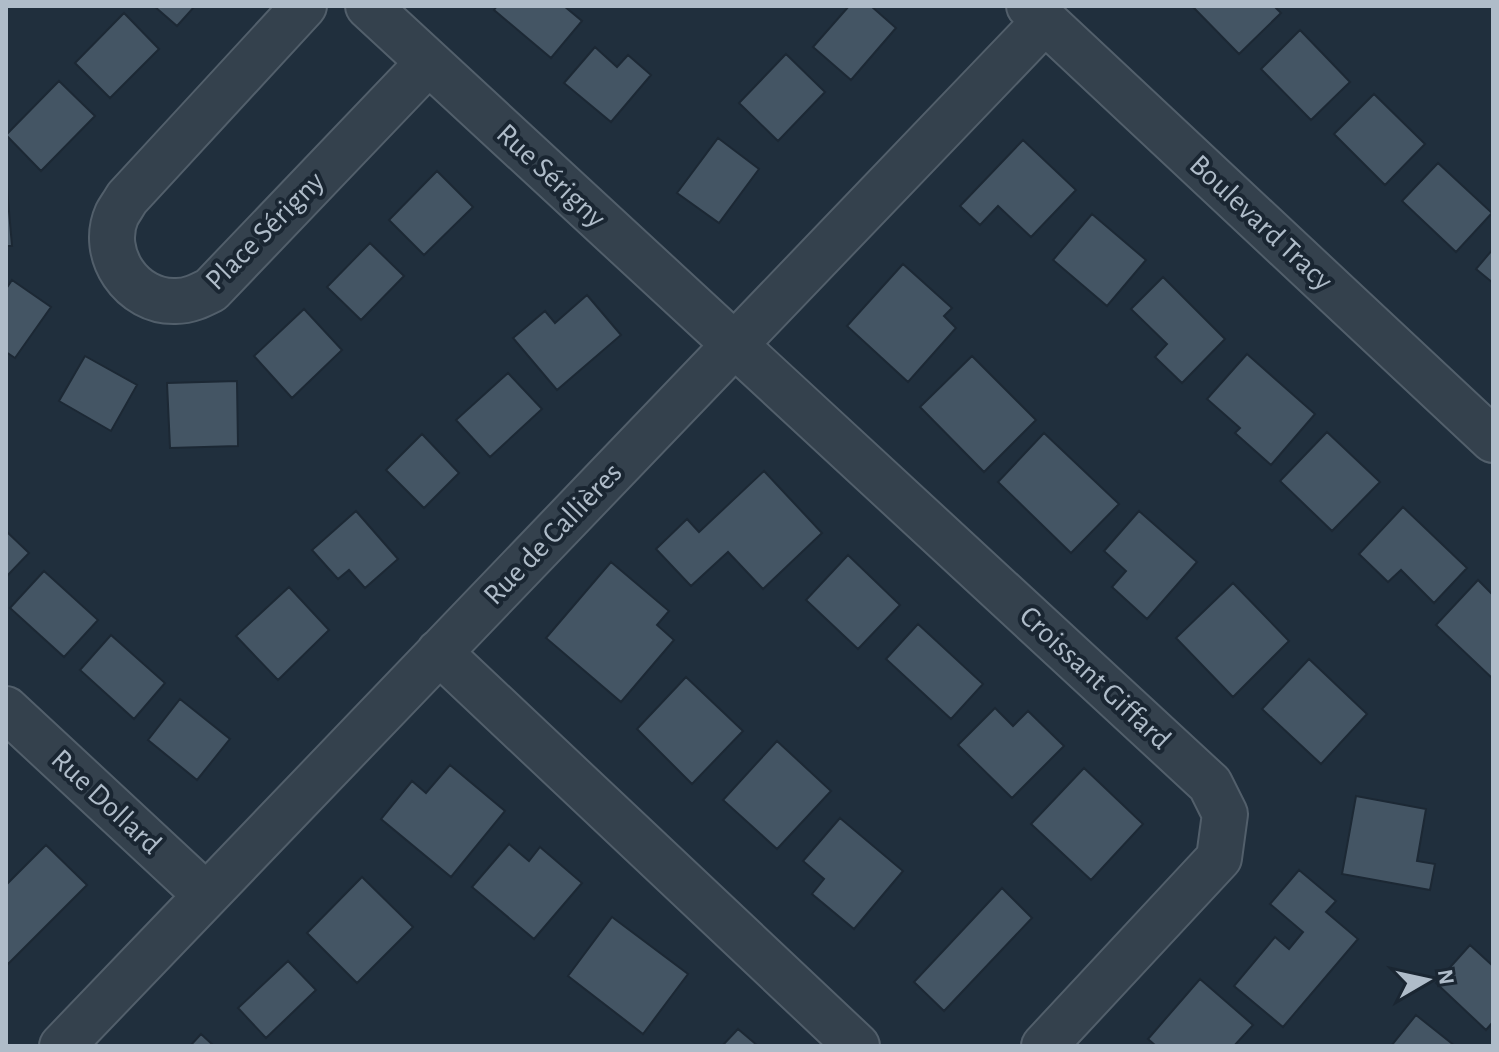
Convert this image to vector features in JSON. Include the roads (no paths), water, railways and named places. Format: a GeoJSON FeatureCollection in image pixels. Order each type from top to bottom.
{"type":"FeatureCollection","features":[{"type":"Feature","properties":{"kind":"street","name":"Place Sérigny"},"geometry":{"type":"LineString","coordinates":[[304,6],[127,198],[117,215],[112,235],[114,255],[122,273],[136,288],[153,298],[173,302],[193,299],[211,290],[428,63]]}},
{"type":"Feature","properties":{"kind":"street","name":"Rue Sérigny"},"geometry":{"type":"LineString","coordinates":[[368,6],[734,345]]}},
{"type":"Feature","properties":{"kind":"street","name":"Rue de Callières"},"geometry":{"type":"LineString","coordinates":[[62,1046],[734,345],[1037,14]]}},
{"type":"Feature","properties":{"kind":"street","name":"Boulevard Tracy"},"geometry":{"type":"LineString","coordinates":[[1037,14],[1493,440]]}},
{"type":"Feature","properties":{"kind":"street","name":"Croissant Giffard"},"geometry":{"type":"LineString","coordinates":[[734,345],[1210,784],[1225,814],[1219,858],[1044,1046]]}},
{"type":"Feature","properties":{"kind":"street"},"geometry":{"type":"LineString","coordinates":[[439,652],[857,1046]]}},
{"type":"Feature","properties":{"kind":"street","name":"Rue Dollard"},"geometry":{"type":"LineString","coordinates":[[6,709],[206,895]]}}]}
